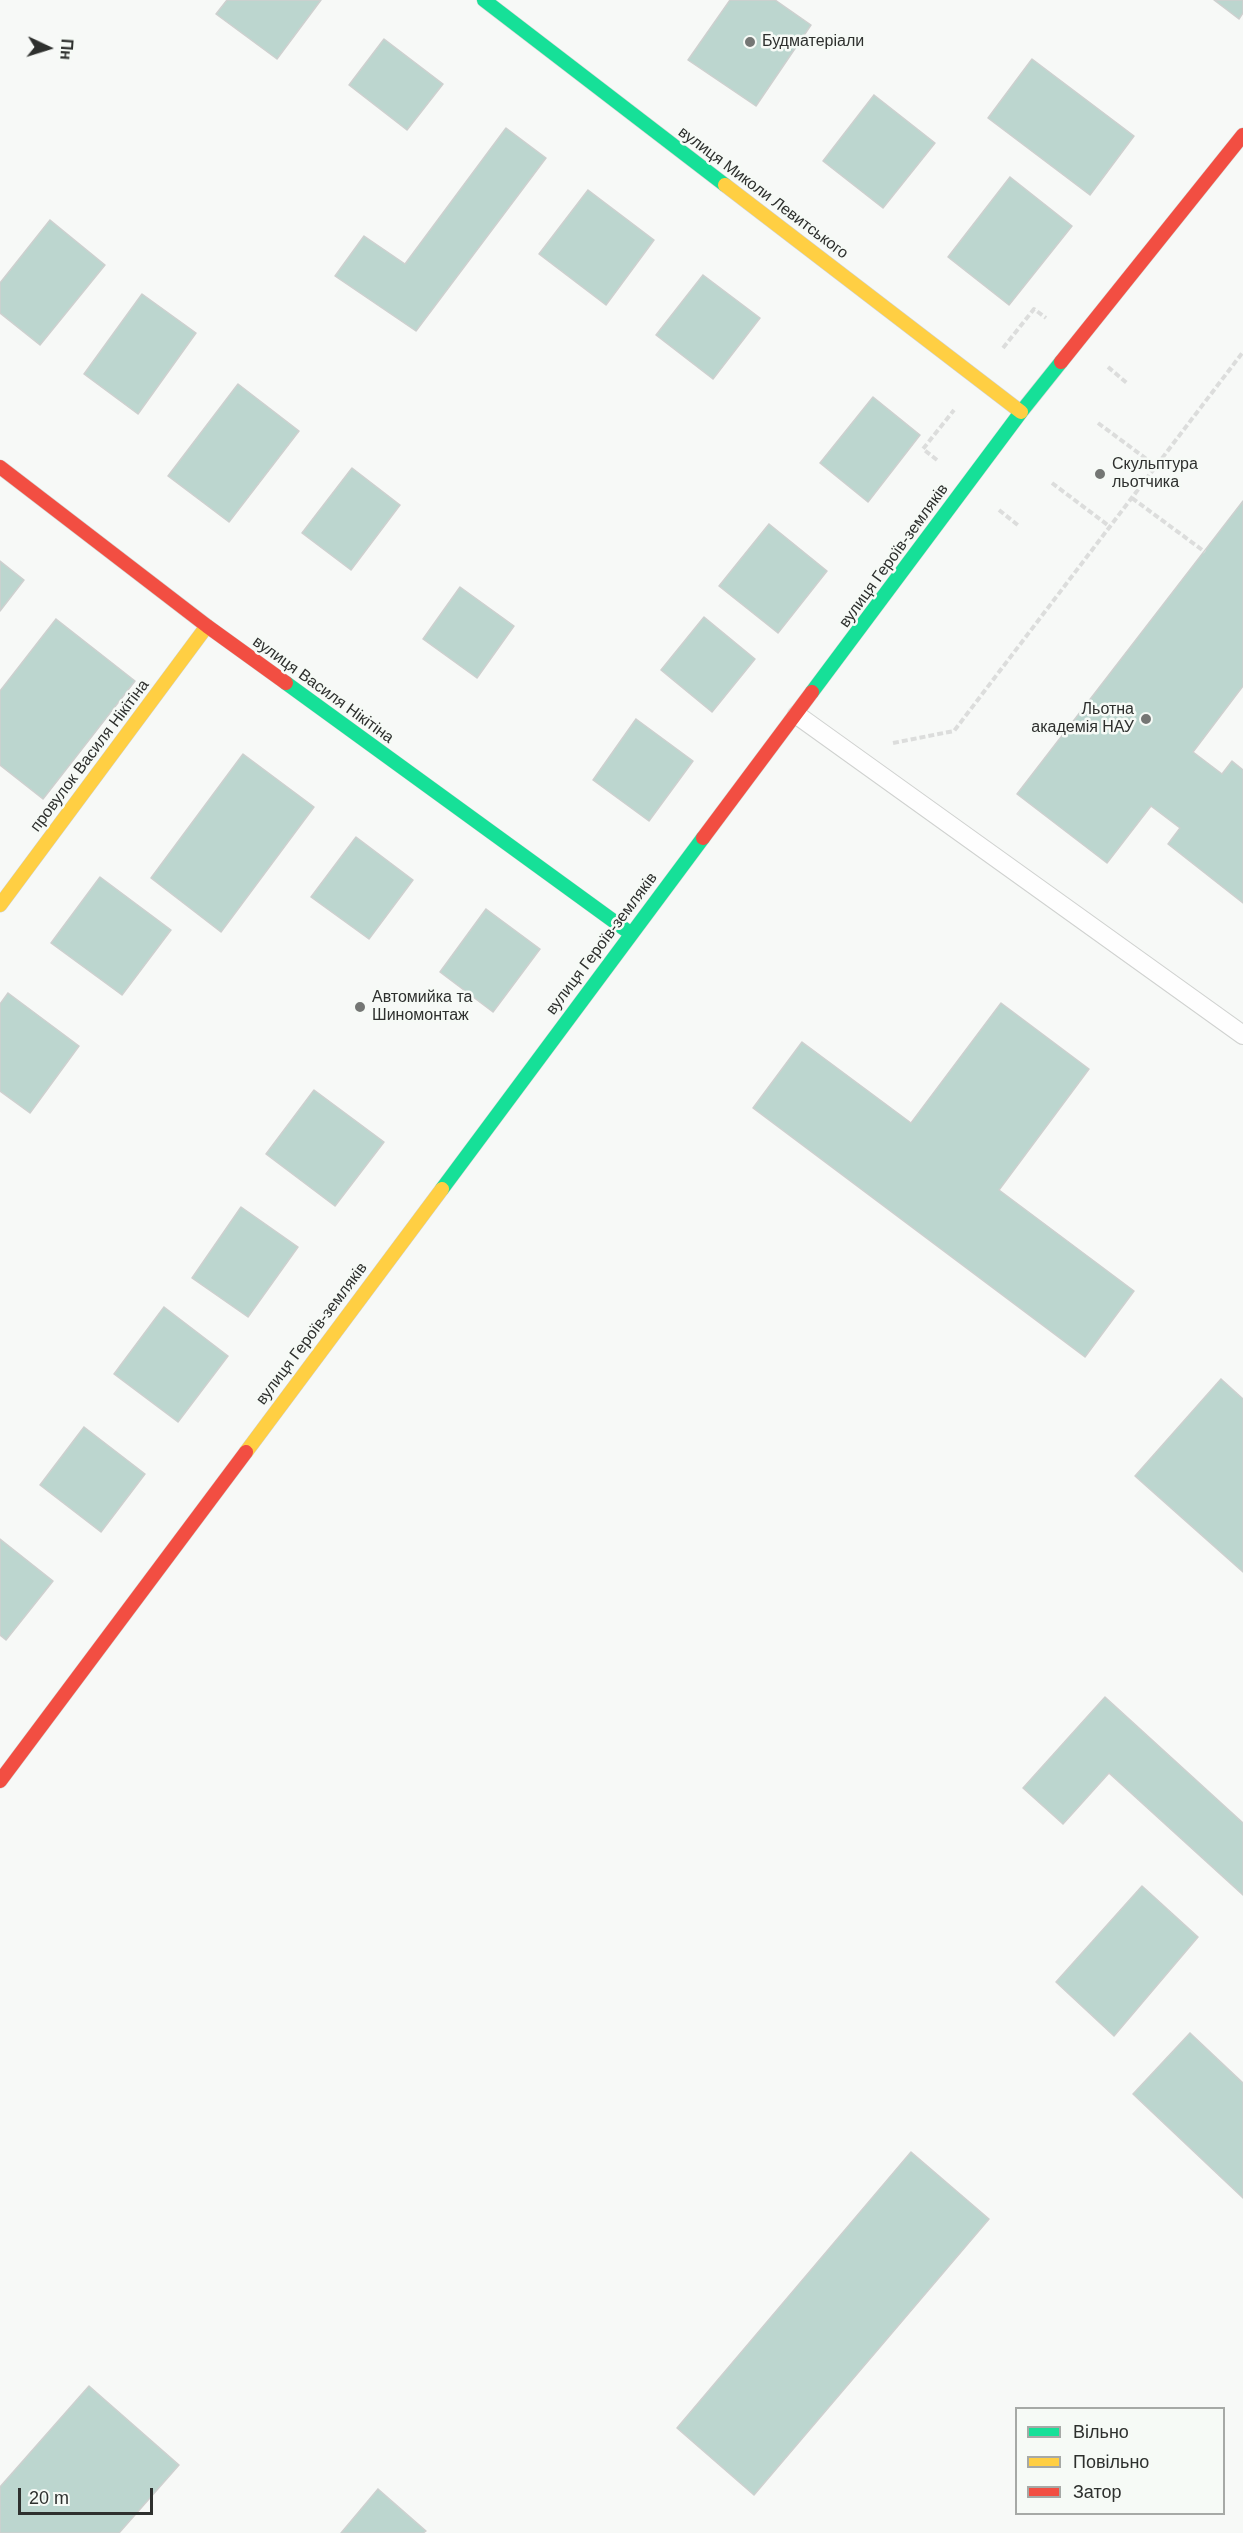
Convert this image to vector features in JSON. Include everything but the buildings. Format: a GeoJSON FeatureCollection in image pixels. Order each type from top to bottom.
{"type":"FeatureCollection","features":[{"type":"Feature","properties":{"kind":"main road","name":"вулиця Миколи Левитського"},"geometry":{"type":"LineString","coordinates":[[484,0],[1021,412]]}},
{"type":"Feature","properties":{"kind":"main road","name":"вулиця Героїв-земляків"},"geometry":{"type":"LineString","coordinates":[[0,1781],[630,933],[797,715],[1021,412],[1243,135]]}},
{"type":"Feature","properties":{"kind":"main road","name":"вулиця Василя Нікітіна"},"geometry":{"type":"LineString","coordinates":[[0,467],[207,626],[630,933]]}},
{"type":"Feature","properties":{"kind":"main road","name":"провулок Василя Нікітіна"},"geometry":{"type":"LineString","coordinates":[[0,905],[207,626]]}},
{"type":"Feature","properties":{"kind":"lane"},"geometry":{"type":"LineString","coordinates":[[797,715],[1243,1035]]}},
{"type":"Feature","properties":{"kind":"path"},"geometry":{"type":"LineString","coordinates":[[848,751],[954,731],[1243,352]]}},
{"type":"Feature","properties":{"kind":"path"},"geometry":{"type":"LineString","coordinates":[[1098,423],[1156,466]]}},
{"type":"Feature","properties":{"kind":"path"},"geometry":{"type":"LineString","coordinates":[[1052,483],[1109,526]]}},
{"type":"Feature","properties":{"kind":"path"},"geometry":{"type":"LineString","coordinates":[[1132,498],[1204,552]]}},
{"type":"Feature","properties":{"kind":"traffic: fast"},"geometry":{"type":"LineString","coordinates":[[484,0],[725,185]]}},
{"type":"Feature","properties":{"kind":"traffic: fast"},"geometry":{"type":"LineString","coordinates":[[812,692],[1021,412],[1061,362]]}},
{"type":"Feature","properties":{"kind":"traffic: fast"},"geometry":{"type":"LineString","coordinates":[[286,683],[630,933]]}},
{"type":"Feature","properties":{"kind":"traffic: fast"},"geometry":{"type":"LineString","coordinates":[[442,1189],[703,838]]}},
{"type":"Feature","properties":{"kind":"traffic: slow"},"geometry":{"type":"LineString","coordinates":[[725,185],[1021,412]]}},
{"type":"Feature","properties":{"kind":"traffic: slow"},"geometry":{"type":"LineString","coordinates":[[0,905],[207,626]]}},
{"type":"Feature","properties":{"kind":"traffic: slow"},"geometry":{"type":"LineString","coordinates":[[246,1452],[442,1189]]}},
{"type":"Feature","properties":{"kind":"traffic: jam"},"geometry":{"type":"LineString","coordinates":[[1061,362],[1243,135]]}},
{"type":"Feature","properties":{"kind":"traffic: jam"},"geometry":{"type":"LineString","coordinates":[[0,467],[207,626],[286,683]]}},
{"type":"Feature","properties":{"kind":"traffic: jam"},"geometry":{"type":"LineString","coordinates":[[703,838],[812,692]]}},
{"type":"Feature","properties":{"kind":"traffic: jam"},"geometry":{"type":"LineString","coordinates":[[0,1781],[246,1452]]}},
{"type":"Feature","properties":{"kind":"place","name":"Будматеріали"},"geometry":{"type":"Point","coordinates":[750,42]}},
{"type":"Feature","properties":{"kind":"place","name":"Скульптура льотчика"},"geometry":{"type":"Point","coordinates":[1100,474]}},
{"type":"Feature","properties":{"kind":"place","name":"Льотна академія НАУ"},"geometry":{"type":"Point","coordinates":[1146,719]}},
{"type":"Feature","properties":{"kind":"place","name":"Автомийка та Шиномонтаж"},"geometry":{"type":"Point","coordinates":[360,1007]}}]}
